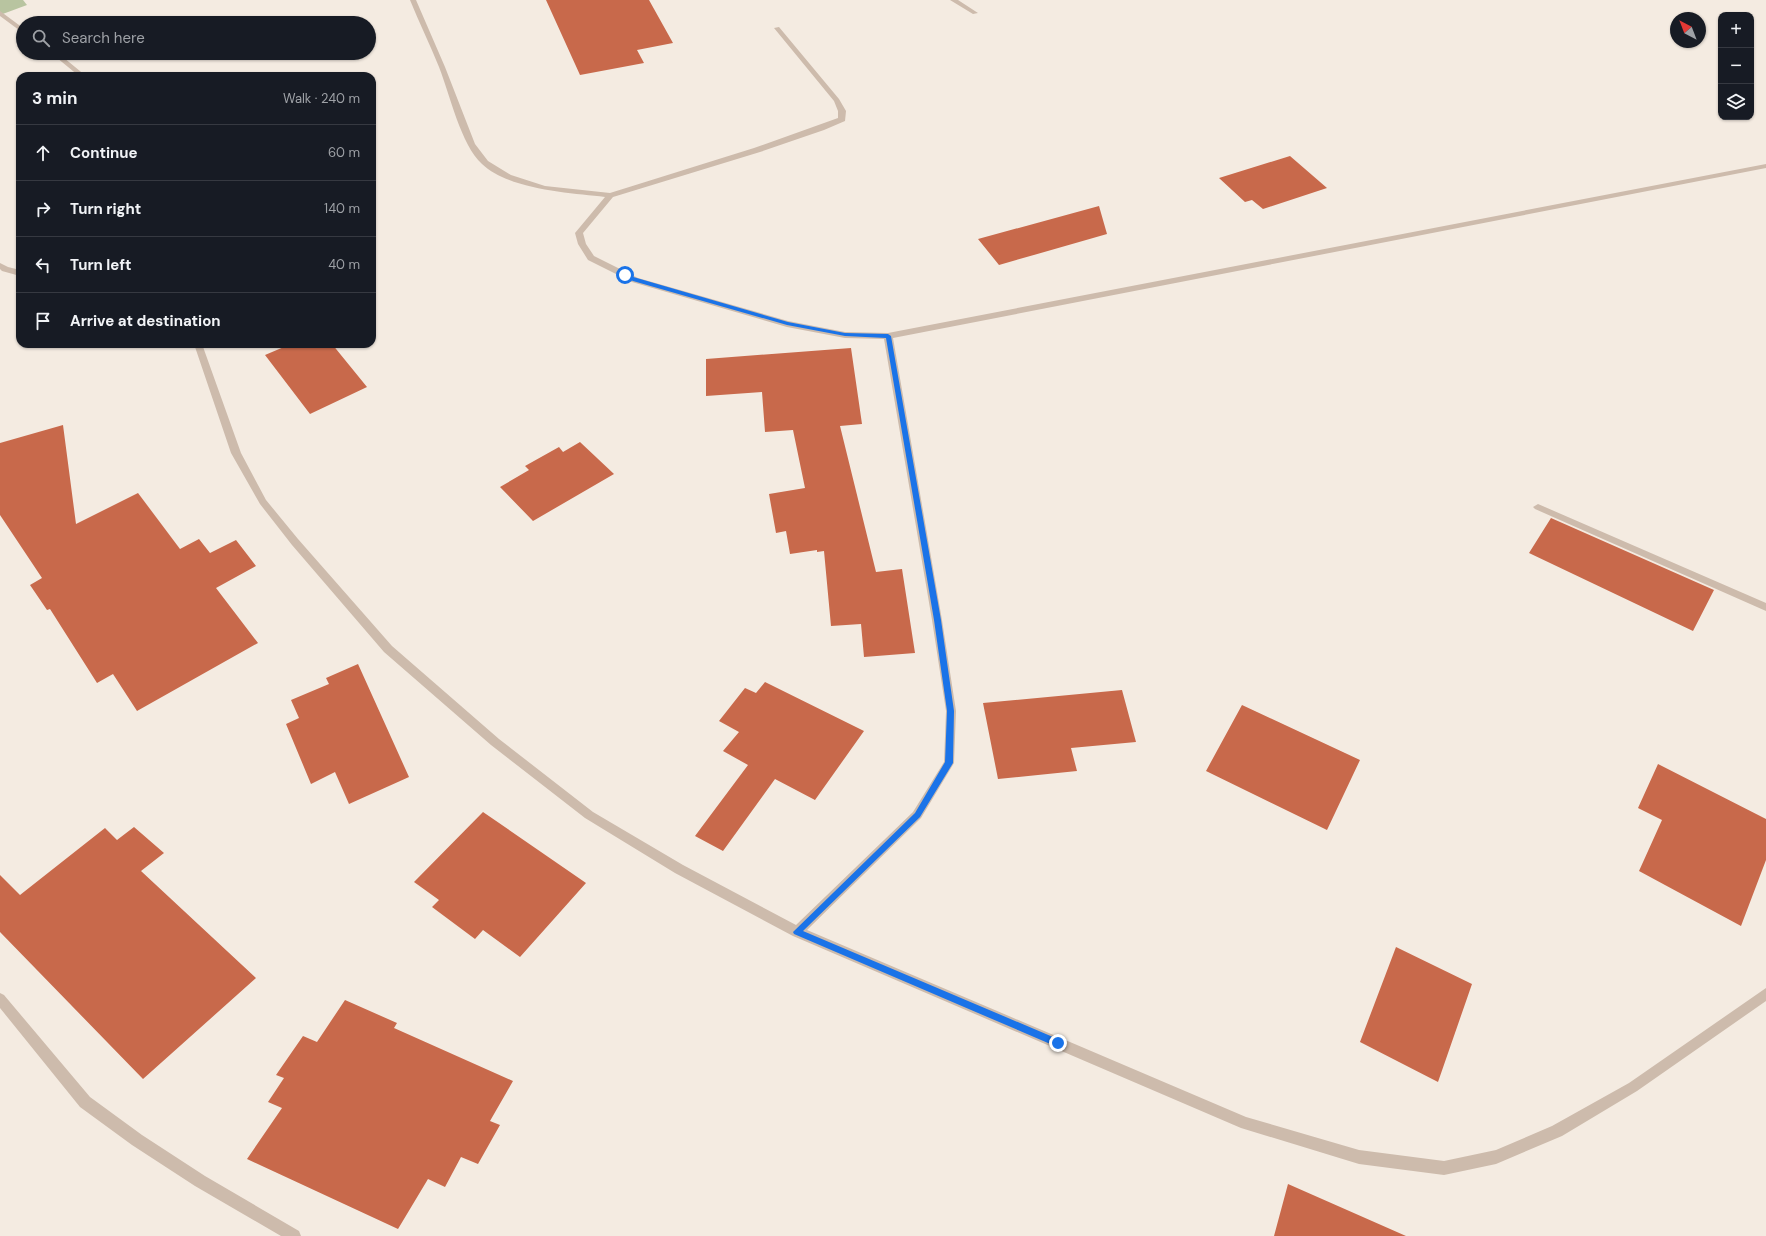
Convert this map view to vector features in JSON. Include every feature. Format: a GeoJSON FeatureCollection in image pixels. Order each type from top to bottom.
{"type":"FeatureCollection","features":[{"type":"Feature","properties":{"kind":"street"},"geometry":{"type":"LineString","coordinates":[[413,0],[442,67],[471,144],[485,163],[508,177],[544,188],[610,195],[757,150],[821,128],[842,119],[842,111],[838,100],[777,28]]}},
{"type":"Feature","properties":{"kind":"street"},"geometry":{"type":"LineString","coordinates":[[953,0],[975,13]]}},
{"type":"Feature","properties":{"kind":"street"},"geometry":{"type":"LineString","coordinates":[[0,13],[16,26]]}},
{"type":"Feature","properties":{"kind":"street"},"geometry":{"type":"LineString","coordinates":[[63,60],[78,72]]}},
{"type":"Feature","properties":{"kind":"street"},"geometry":{"type":"LineString","coordinates":[[610,195],[580,234],[582,244],[591,258],[635,280],[787,324],[845,335],[888,336],[1766,166]]}},
{"type":"Feature","properties":{"kind":"street"},"geometry":{"type":"LineString","coordinates":[[0,266],[16,272]]}},
{"type":"Feature","properties":{"kind":"street"},"geometry":{"type":"LineString","coordinates":[[796,932],[917,815],[949,763],[951,711],[937,620],[888,336]]}},
{"type":"Feature","properties":{"kind":"street"},"geometry":{"type":"LineString","coordinates":[[199,348],[236,454],[263,502],[295,542],[388,649],[495,742],[589,815],[679,869],[796,932],[1246,1123],[1359,1157],[1444,1168],[1496,1157],[1557,1131],[1633,1087],[1766,994]]}},
{"type":"Feature","properties":{"kind":"street"},"geometry":{"type":"LineString","coordinates":[[1538,508],[1766,607]]}},
{"type":"Feature","properties":{"kind":"street"},"geometry":{"type":"LineString","coordinates":[[0,999],[85,1102],[137,1140],[294,1236]]}},
{"type":"Feature","properties":{"kind":"green space"},"geometry":{"type":"Polygon","coordinates":[[[0,0],[23,0],[27,5],[0,15],[0,0]]]}},
{"type":"Feature","properties":{"kind":"building"},"geometry":{"type":"Polygon","coordinates":[[[546,0],[649,0],[673,43],[637,50],[644,63],[580,75],[546,0]]]}},
{"type":"Feature","properties":{"kind":"building"},"geometry":{"type":"Polygon","coordinates":[[[1290,156],[1327,188],[1263,209],[1252,200],[1245,202],[1219,178],[1290,156]]]}},
{"type":"Feature","properties":{"kind":"building"},"geometry":{"type":"Polygon","coordinates":[[[1099,206],[1107,234],[999,265],[978,239],[1099,206]]]}},
{"type":"Feature","properties":{"kind":"building"},"geometry":{"type":"Polygon","coordinates":[[[282,348],[335,348],[367,387],[310,414],[265,355],[282,348]]]}},
{"type":"Feature","properties":{"kind":"building"},"geometry":{"type":"Polygon","coordinates":[[[851,348],[862,424],[840,426],[876,572],[902,569],[915,653],[864,657],[861,624],[831,626],[824,551],[817,552],[817,550],[790,554],[786,531],[776,533],[769,494],[805,488],[793,430],[765,432],[762,392],[706,396],[706,359],[851,348]]]}},
{"type":"Feature","properties":{"kind":"building"},"geometry":{"type":"Polygon","coordinates":[[[63,425],[76,524],[138,493],[180,549],[199,539],[210,553],[236,540],[256,566],[216,588],[258,643],[137,711],[113,674],[97,683],[50,609],[47,610],[30,585],[42,578],[0,515],[0,443],[63,425]]]}},
{"type":"Feature","properties":{"kind":"building"},"geometry":{"type":"Polygon","coordinates":[[[580,442],[614,474],[533,521],[500,487],[529,470],[525,466],[559,447],[563,452],[580,442]]]}},
{"type":"Feature","properties":{"kind":"building"},"geometry":{"type":"Polygon","coordinates":[[[1551,518],[1714,590],[1693,631],[1529,553],[1551,518]]]}},
{"type":"Feature","properties":{"kind":"building"},"geometry":{"type":"Polygon","coordinates":[[[358,664],[409,777],[349,804],[335,772],[311,784],[286,724],[299,718],[291,700],[329,684],[326,678],[358,664]]]}},
{"type":"Feature","properties":{"kind":"building"},"geometry":{"type":"Polygon","coordinates":[[[765,682],[864,731],[815,800],[775,779],[723,851],[695,836],[748,765],[723,751],[739,732],[719,721],[745,688],[756,693],[765,682]]]}},
{"type":"Feature","properties":{"kind":"building"},"geometry":{"type":"Polygon","coordinates":[[[1122,690],[1136,742],[1071,748],[1077,771],[998,779],[983,703],[1122,690]]]}},
{"type":"Feature","properties":{"kind":"building"},"geometry":{"type":"Polygon","coordinates":[[[1242,705],[1360,760],[1327,830],[1206,771],[1242,705]]]}},
{"type":"Feature","properties":{"kind":"building"},"geometry":{"type":"Polygon","coordinates":[[[1658,764],[1766,819],[1766,860],[1741,926],[1639,871],[1662,820],[1638,808],[1658,764]]]}},
{"type":"Feature","properties":{"kind":"building"},"geometry":{"type":"Polygon","coordinates":[[[483,812],[586,883],[520,957],[483,930],[475,939],[432,907],[439,900],[414,882],[483,812]]]}},
{"type":"Feature","properties":{"kind":"building"},"geometry":{"type":"Polygon","coordinates":[[[134,827],[164,853],[141,871],[256,978],[143,1079],[0,932],[0,875],[20,895],[105,828],[117,840],[134,827]]]}},
{"type":"Feature","properties":{"kind":"building"},"geometry":{"type":"Polygon","coordinates":[[[1396,947],[1472,984],[1438,1082],[1360,1042],[1396,947]]]}},
{"type":"Feature","properties":{"kind":"building"},"geometry":{"type":"Polygon","coordinates":[[[345,1000],[397,1023],[394,1028],[513,1081],[490,1121],[500,1125],[478,1164],[461,1157],[445,1187],[428,1179],[398,1229],[247,1159],[282,1108],[268,1102],[284,1078],[276,1075],[303,1036],[317,1042],[345,1000]]]}},
{"type":"Feature","properties":{"kind":"building"},"geometry":{"type":"Polygon","coordinates":[[[1288,1184],[1406,1236],[1274,1236],[1288,1184]]]}},
{"type":"Feature","properties":{"kind":"route"},"geometry":{"type":"LineString","coordinates":[[625,275],[635,280],[787,324],[845,335],[888,336],[937,620],[951,711],[949,763],[917,815],[796,932],[1058,1043]]}}]}
